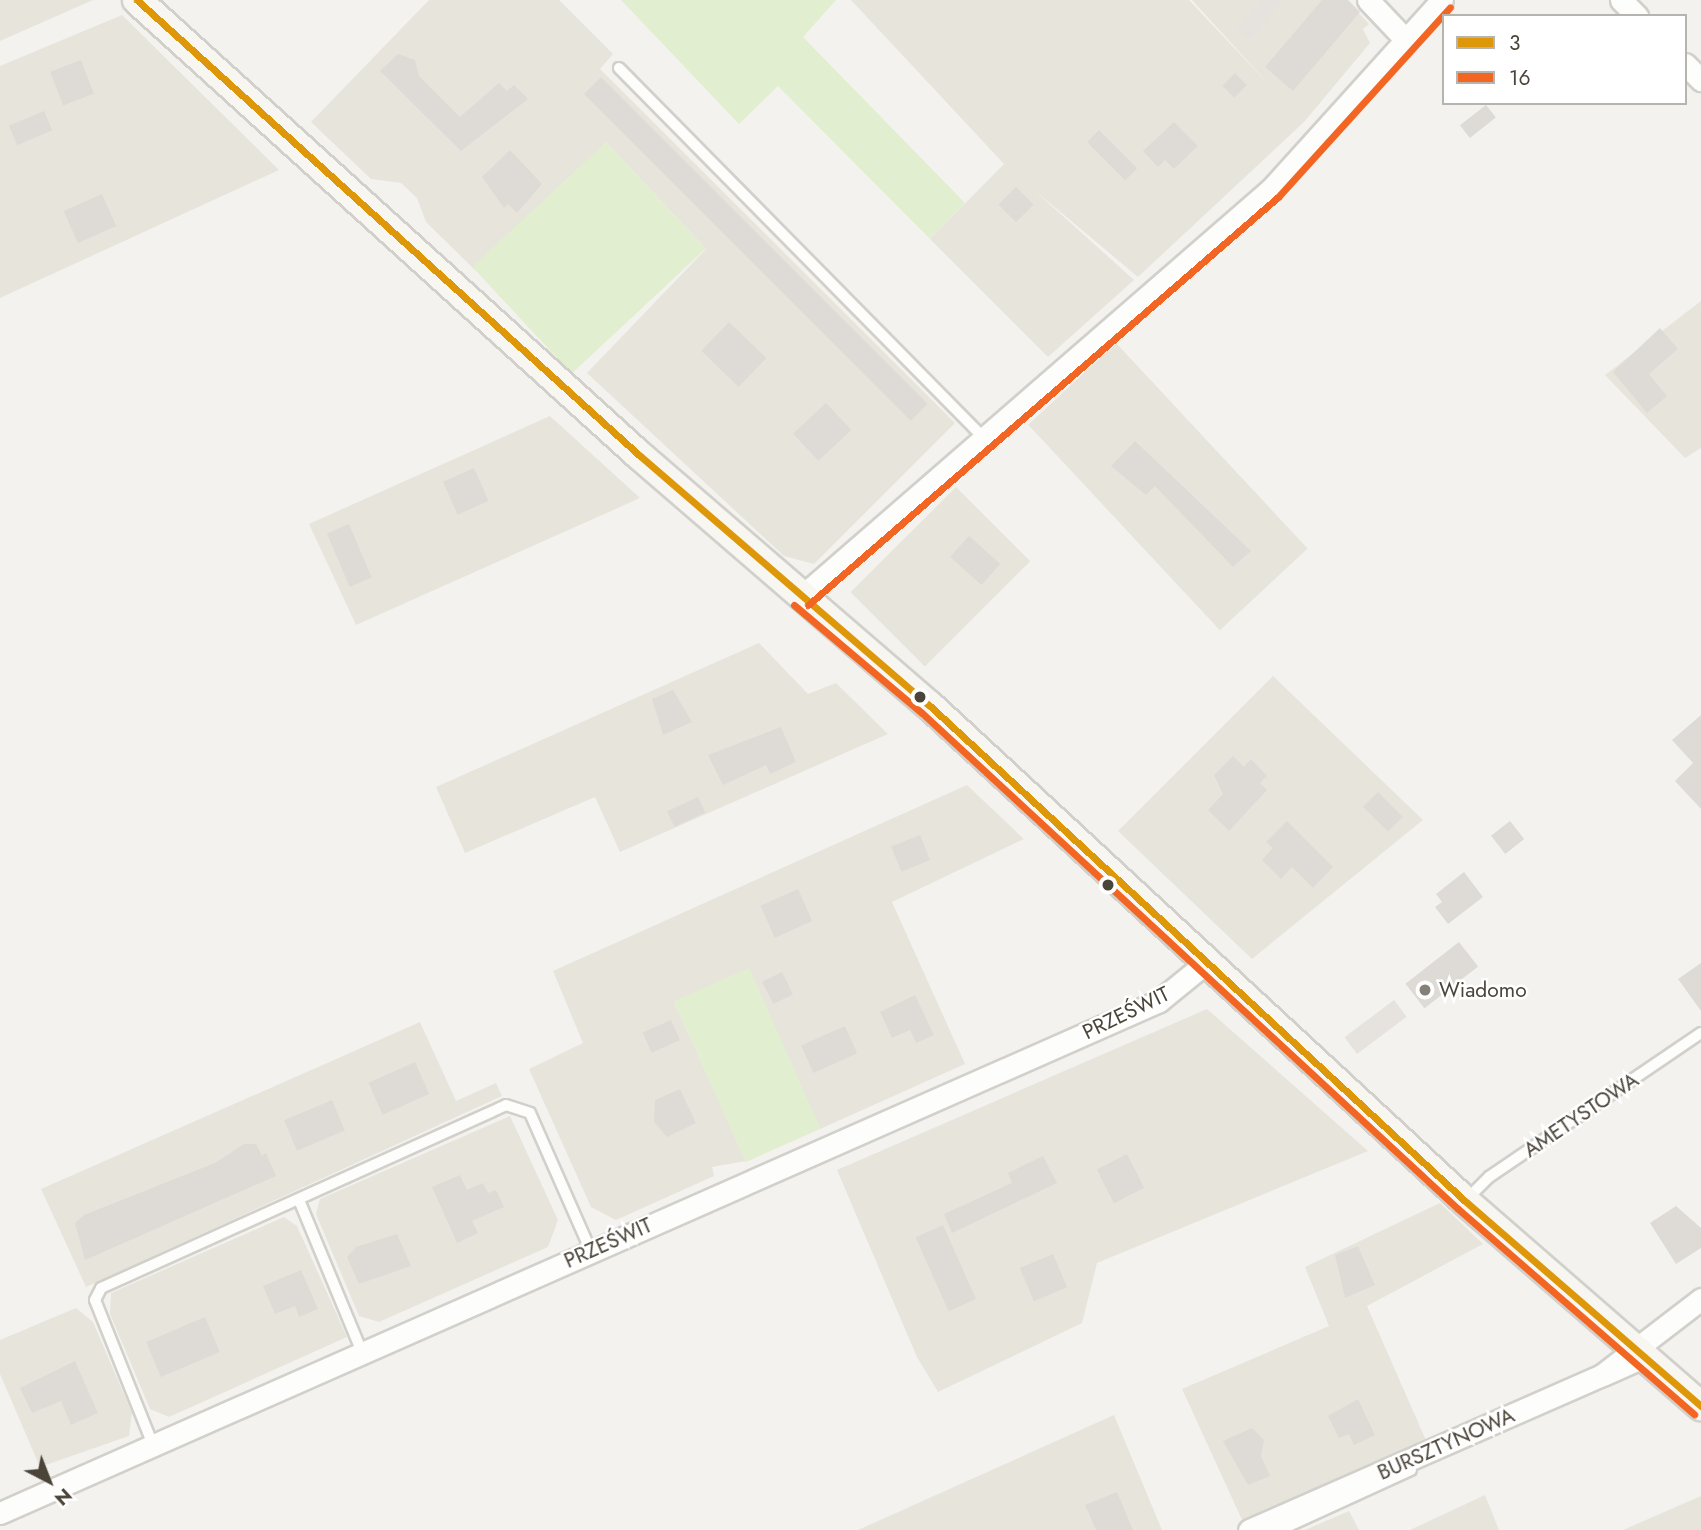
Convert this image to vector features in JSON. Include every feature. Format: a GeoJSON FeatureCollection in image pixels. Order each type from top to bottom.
{"type":"FeatureCollection","features":[{"type":"Feature","properties":{"kind":"street"},"geometry":{"type":"LineString","coordinates":[[137,0],[1208,961],[1465,1201],[1701,1406]]}},
{"type":"Feature","properties":{"kind":"street"},"geometry":{"type":"LineString","coordinates":[[1368,0],[1405,39]]}},
{"type":"Feature","properties":{"kind":"street"},"geometry":{"type":"LineString","coordinates":[[801,597],[1271,188],[1442,0]]}},
{"type":"Feature","properties":{"kind":"street"},"geometry":{"type":"LineString","coordinates":[[1621,0],[1635,14]]}},
{"type":"Feature","properties":{"kind":"street"},"geometry":{"type":"LineString","coordinates":[[1687,66],[1701,80]]}},
{"type":"Feature","properties":{"kind":"street","name":"PRZEŚWIT"},"geometry":{"type":"LineString","coordinates":[[0,1513],[1159,1002],[1208,961]]}},
{"type":"Feature","properties":{"kind":"street","name":"BURSZTYNOWA"},"geometry":{"type":"LineString","coordinates":[[1249,1530],[1602,1375],[1642,1354],[1701,1299]]}},
{"type":"Feature","properties":{"kind":"lane"},"geometry":{"type":"LineString","coordinates":[[619,68],[985,439]]}},
{"type":"Feature","properties":{"kind":"lane","name":"AMETYSTOWA"},"geometry":{"type":"LineString","coordinates":[[1465,1201],[1489,1177],[1701,1033]]}},
{"type":"Feature","properties":{"kind":"lane"},"geometry":{"type":"LineString","coordinates":[[153,1445],[96,1294],[515,1104],[530,1113],[591,1251]]}},
{"type":"Feature","properties":{"kind":"lane"},"geometry":{"type":"LineString","coordinates":[[299,1200],[362,1352]]}},
{"type":"Feature","properties":{"kind":"lane"},"geometry":{"type":"LineString","coordinates":[[1280,1530],[1642,1354]]}},
{"type":"Feature","properties":{"kind":"shaded area"},"geometry":{"type":"Polygon","coordinates":[[[0,0],[93,0],[0,41],[0,0]]]}},
{"type":"Feature","properties":{"kind":"shaded area"},"geometry":{"type":"Polygon","coordinates":[[[429,0],[559,0],[613,54],[600,69],[955,423],[814,564],[784,556],[587,373],[706,249],[606,142],[477,272],[426,222],[417,198],[401,183],[371,179],[311,122],[429,0]]]}},
{"type":"Feature","properties":{"kind":"shaded area"},"geometry":{"type":"Polygon","coordinates":[[[851,0],[1189,0],[1272,88],[1192,0],[1347,0],[1369,24],[1363,29],[1370,43],[1304,122],[1138,277],[1033,189],[1134,280],[1048,357],[930,239],[1004,164],[851,0]]]}},
{"type":"Feature","properties":{"kind":"shaded area"},"geometry":{"type":"Polygon","coordinates":[[[1261,0],[1283,0],[1250,40],[1237,29],[1261,0]]]}},
{"type":"Feature","properties":{"kind":"shaded area"},"geometry":{"type":"Polygon","coordinates":[[[122,15],[279,170],[0,298],[0,66],[122,15]]]}},
{"type":"Feature","properties":{"kind":"shaded area"},"geometry":{"type":"Polygon","coordinates":[[[1701,301],[1701,448],[1685,458],[1605,375],[1701,301]]]}},
{"type":"Feature","properties":{"kind":"shaded area"},"geometry":{"type":"Polygon","coordinates":[[[1116,343],[1308,549],[1220,630],[1028,425],[1116,343]]]}},
{"type":"Feature","properties":{"kind":"shaded area"},"geometry":{"type":"Polygon","coordinates":[[[550,416],[640,498],[356,625],[309,524],[550,416]]]}},
{"type":"Feature","properties":{"kind":"shaded area"},"geometry":{"type":"Polygon","coordinates":[[[956,487],[1030,561],[925,667],[851,592],[956,487]]]}},
{"type":"Feature","properties":{"kind":"shaded area"},"geometry":{"type":"Polygon","coordinates":[[[759,643],[808,694],[836,683],[888,734],[620,852],[595,797],[465,853],[436,787],[759,643]]]}},
{"type":"Feature","properties":{"kind":"shaded area"},"geometry":{"type":"Polygon","coordinates":[[[1273,676],[1423,820],[1252,959],[1118,831],[1273,676]]]}},
{"type":"Feature","properties":{"kind":"shaded area"},"geometry":{"type":"Polygon","coordinates":[[[967,785],[1024,839],[892,902],[965,1064],[820,1129],[749,969],[675,1004],[746,1161],[712,1167],[714,1176],[616,1220],[591,1207],[529,1069],[583,1043],[553,971],[967,785]]]}},
{"type":"Feature","properties":{"kind":"shaded area"},"geometry":{"type":"Polygon","coordinates":[[[1394,1000],[1407,1017],[1357,1054],[1344,1037],[1394,1000]]]}},
{"type":"Feature","properties":{"kind":"shaded area"},"geometry":{"type":"Polygon","coordinates":[[[1207,1009],[1368,1151],[1097,1263],[1082,1323],[938,1392],[917,1357],[837,1170],[1207,1009]]]}},
{"type":"Feature","properties":{"kind":"shaded area"},"geometry":{"type":"Polygon","coordinates":[[[420,1022],[456,1101],[496,1083],[502,1096],[86,1287],[41,1189],[420,1022]]]}},
{"type":"Feature","properties":{"kind":"shaded area"},"geometry":{"type":"Polygon","coordinates":[[[510,1116],[558,1220],[548,1247],[379,1322],[359,1316],[316,1214],[320,1199],[510,1116]]]}},
{"type":"Feature","properties":{"kind":"shaded area"},"geometry":{"type":"Polygon","coordinates":[[[1440,1203],[1483,1244],[1367,1306],[1428,1445],[1243,1522],[1182,1389],[1329,1326],[1305,1267],[1440,1203]]]}},
{"type":"Feature","properties":{"kind":"shaded area"},"geometry":{"type":"Polygon","coordinates":[[[284,1217],[297,1226],[347,1337],[169,1417],[150,1409],[110,1314],[111,1293],[284,1217]]]}},
{"type":"Feature","properties":{"kind":"shaded area"},"geometry":{"type":"Polygon","coordinates":[[[76,1308],[93,1322],[132,1413],[129,1436],[40,1467],[0,1374],[0,1340],[76,1308]]]}},
{"type":"Feature","properties":{"kind":"shaded area"},"geometry":{"type":"Polygon","coordinates":[[[1114,1415],[1162,1530],[858,1530],[1114,1415]]]}},
{"type":"Feature","properties":{"kind":"shaded area"},"geometry":{"type":"Polygon","coordinates":[[[1485,1495],[1499,1530],[1410,1530],[1485,1495]]]}},
{"type":"Feature","properties":{"kind":"shaded area"},"geometry":{"type":"Polygon","coordinates":[[[1701,1496],[1701,1530],[1623,1530],[1701,1496]]]}},
{"type":"Feature","properties":{"kind":"shaded area"},"geometry":{"type":"Polygon","coordinates":[[[1349,1511],[1359,1530],[1305,1530],[1349,1511]]]}},
{"type":"Feature","properties":{"kind":"green space"},"geometry":{"type":"Polygon","coordinates":[[[621,0],[836,0],[803,37],[965,203],[930,239],[778,86],[739,124],[621,0]]]}},
{"type":"Feature","properties":{"kind":"green space"},"geometry":{"type":"Polygon","coordinates":[[[606,142],[706,249],[572,374],[472,267],[606,142]]]}},
{"type":"Feature","properties":{"kind":"green space"},"geometry":{"type":"Polygon","coordinates":[[[749,968],[821,1129],[746,1162],[674,1001],[749,968]]]}},
{"type":"Feature","properties":{"kind":"building"},"geometry":{"type":"Polygon","coordinates":[[[1322,0],[1348,0],[1360,12],[1293,91],[1265,67],[1322,0]]]}},
{"type":"Feature","properties":{"kind":"building"},"geometry":{"type":"Polygon","coordinates":[[[398,54],[415,60],[419,76],[460,117],[499,83],[507,91],[514,85],[528,99],[461,151],[380,71],[398,54]]]}},
{"type":"Feature","properties":{"kind":"building"},"geometry":{"type":"Polygon","coordinates":[[[81,60],[94,94],[63,105],[50,72],[81,60]]]}},
{"type":"Feature","properties":{"kind":"building"},"geometry":{"type":"Polygon","coordinates":[[[1235,73],[1247,85],[1234,98],[1222,86],[1235,73]]]}},
{"type":"Feature","properties":{"kind":"building"},"geometry":{"type":"Polygon","coordinates":[[[601,77],[928,404],[911,421],[584,94],[601,77]]]}},
{"type":"Feature","properties":{"kind":"building"},"geometry":{"type":"Polygon","coordinates":[[[1486,105],[1496,118],[1470,138],[1460,125],[1486,105]]]}},
{"type":"Feature","properties":{"kind":"building"},"geometry":{"type":"Polygon","coordinates":[[[44,111],[52,130],[17,145],[9,126],[44,111]]]}},
{"type":"Feature","properties":{"kind":"building"},"geometry":{"type":"Polygon","coordinates":[[[1174,122],[1198,146],[1174,169],[1165,160],[1158,167],[1143,151],[1174,122]]]}},
{"type":"Feature","properties":{"kind":"building"},"geometry":{"type":"Polygon","coordinates":[[[1099,130],[1137,168],[1125,180],[1087,142],[1099,130]]]}},
{"type":"Feature","properties":{"kind":"building"},"geometry":{"type":"Polygon","coordinates":[[[510,150],[542,184],[517,213],[508,204],[504,208],[482,177],[510,150]]]}},
{"type":"Feature","properties":{"kind":"building"},"geometry":{"type":"Polygon","coordinates":[[[1016,187],[1034,205],[1016,222],[998,205],[1016,187]]]}},
{"type":"Feature","properties":{"kind":"building"},"geometry":{"type":"Polygon","coordinates":[[[102,194],[116,226],[78,243],[64,211],[102,194]]]}},
{"type":"Feature","properties":{"kind":"building"},"geometry":{"type":"Polygon","coordinates":[[[729,322],[766,358],[739,387],[701,351],[729,322]]]}},
{"type":"Feature","properties":{"kind":"building"},"geometry":{"type":"Polygon","coordinates":[[[1660,328],[1678,349],[1649,374],[1667,396],[1647,413],[1613,372],[1660,328]]]}},
{"type":"Feature","properties":{"kind":"building"},"geometry":{"type":"Polygon","coordinates":[[[826,403],[851,430],[818,461],[793,434],[826,403]]]}},
{"type":"Feature","properties":{"kind":"building"},"geometry":{"type":"Polygon","coordinates":[[[1135,441],[1251,551],[1233,567],[1155,486],[1146,495],[1111,466],[1135,441]]]}},
{"type":"Feature","properties":{"kind":"building"},"geometry":{"type":"Polygon","coordinates":[[[474,468],[489,501],[458,515],[443,482],[474,468]]]}},
{"type":"Feature","properties":{"kind":"building"},"geometry":{"type":"Polygon","coordinates":[[[349,524],[372,577],[350,587],[327,533],[349,524]]]}},
{"type":"Feature","properties":{"kind":"building"},"geometry":{"type":"Polygon","coordinates":[[[969,536],[1000,564],[981,585],[950,557],[969,536]]]}},
{"type":"Feature","properties":{"kind":"building"},"geometry":{"type":"Polygon","coordinates":[[[673,690],[692,722],[663,735],[652,699],[673,690]]]}},
{"type":"Feature","properties":{"kind":"building"},"geometry":{"type":"Polygon","coordinates":[[[1701,715],[1701,809],[1675,781],[1693,763],[1672,740],[1701,715]]]}},
{"type":"Feature","properties":{"kind":"building"},"geometry":{"type":"Polygon","coordinates":[[[781,727],[796,762],[770,774],[766,765],[723,785],[708,755],[781,727]]]}},
{"type":"Feature","properties":{"kind":"building"},"geometry":{"type":"Polygon","coordinates":[[[1233,756],[1244,767],[1251,759],[1267,776],[1260,783],[1267,790],[1229,831],[1208,810],[1223,794],[1214,775],[1233,756]]]}},
{"type":"Feature","properties":{"kind":"building"},"geometry":{"type":"Polygon","coordinates":[[[1378,792],[1403,817],[1388,832],[1363,807],[1378,792]]]}},
{"type":"Feature","properties":{"kind":"building"},"geometry":{"type":"Polygon","coordinates":[[[698,797],[705,812],[674,827],[667,811],[698,797]]]}},
{"type":"Feature","properties":{"kind":"building"},"geometry":{"type":"Polygon","coordinates":[[[1287,821],[1333,867],[1313,888],[1292,867],[1281,879],[1262,860],[1273,848],[1266,842],[1287,821]]]}},
{"type":"Feature","properties":{"kind":"building"},"geometry":{"type":"Polygon","coordinates":[[[1510,821],[1524,839],[1505,854],[1491,836],[1510,821]]]}},
{"type":"Feature","properties":{"kind":"building"},"geometry":{"type":"Polygon","coordinates":[[[920,835],[930,860],[901,872],[891,847],[920,835]]]}},
{"type":"Feature","properties":{"kind":"building"},"geometry":{"type":"Polygon","coordinates":[[[1464,872],[1483,897],[1448,924],[1435,907],[1442,902],[1436,894],[1464,872]]]}},
{"type":"Feature","properties":{"kind":"building"},"geometry":{"type":"Polygon","coordinates":[[[798,889],[812,921],[775,938],[761,906],[798,889]]]}},
{"type":"Feature","properties":{"kind":"building"},"geometry":{"type":"Polygon","coordinates":[[[1459,942],[1478,966],[1425,1008],[1405,984],[1459,942]]]}},
{"type":"Feature","properties":{"kind":"building"},"geometry":{"type":"Polygon","coordinates":[[[1701,963],[1701,1011],[1678,979],[1701,963]]]}},
{"type":"Feature","properties":{"kind":"building"},"geometry":{"type":"Polygon","coordinates":[[[782,972],[793,994],[773,1004],[762,982],[782,972]]]}},
{"type":"Feature","properties":{"kind":"building"},"geometry":{"type":"Polygon","coordinates":[[[915,995],[934,1035],[916,1043],[910,1030],[892,1038],[880,1012],[915,995]]]}},
{"type":"Feature","properties":{"kind":"building"},"geometry":{"type":"Polygon","coordinates":[[[671,1020],[680,1040],[652,1053],[643,1033],[671,1020]]]}},
{"type":"Feature","properties":{"kind":"building"},"geometry":{"type":"Polygon","coordinates":[[[845,1026],[857,1053],[813,1073],[801,1046],[845,1026]]]}},
{"type":"Feature","properties":{"kind":"building"},"geometry":{"type":"Polygon","coordinates":[[[415,1062],[429,1094],[383,1115],[368,1083],[415,1062]]]}},
{"type":"Feature","properties":{"kind":"building"},"geometry":{"type":"Polygon","coordinates":[[[680,1089],[696,1123],[667,1137],[654,1122],[655,1100],[680,1089]]]}},
{"type":"Feature","properties":{"kind":"building"},"geometry":{"type":"Polygon","coordinates":[[[332,1100],[345,1130],[297,1151],[284,1120],[332,1100]]]}},
{"type":"Feature","properties":{"kind":"building"},"geometry":{"type":"Polygon","coordinates":[[[244,1144],[256,1144],[262,1156],[266,1153],[276,1176],[85,1260],[75,1223],[84,1215],[215,1163],[244,1144]]]}},
{"type":"Feature","properties":{"kind":"building"},"geometry":{"type":"Polygon","coordinates":[[[1127,1154],[1144,1188],[1114,1203],[1097,1169],[1127,1154]]]}},
{"type":"Feature","properties":{"kind":"building"},"geometry":{"type":"Polygon","coordinates":[[[1043,1156],[1057,1183],[952,1233],[944,1214],[1012,1183],[1008,1173],[1043,1156]]]}},
{"type":"Feature","properties":{"kind":"building"},"geometry":{"type":"Polygon","coordinates":[[[460,1175],[467,1190],[483,1183],[488,1193],[496,1190],[504,1207],[472,1221],[478,1233],[457,1243],[432,1187],[460,1175]]]}},
{"type":"Feature","properties":{"kind":"building"},"geometry":{"type":"Polygon","coordinates":[[[1676,1206],[1701,1228],[1701,1248],[1676,1264],[1650,1223],[1676,1206]]]}},
{"type":"Feature","properties":{"kind":"building"},"geometry":{"type":"Polygon","coordinates":[[[943,1225],[976,1299],[949,1311],[916,1237],[943,1225]]]}},
{"type":"Feature","properties":{"kind":"building"},"geometry":{"type":"Polygon","coordinates":[[[397,1234],[411,1266],[359,1284],[347,1257],[356,1247],[397,1234]]]}},
{"type":"Feature","properties":{"kind":"building"},"geometry":{"type":"Polygon","coordinates":[[[1358,1246],[1375,1285],[1345,1298],[1335,1255],[1358,1246]]]}},
{"type":"Feature","properties":{"kind":"building"},"geometry":{"type":"Polygon","coordinates":[[[1053,1254],[1067,1287],[1034,1301],[1020,1268],[1053,1254]]]}},
{"type":"Feature","properties":{"kind":"building"},"geometry":{"type":"Polygon","coordinates":[[[301,1270],[318,1309],[299,1317],[295,1306],[275,1314],[263,1286],[301,1270]]]}},
{"type":"Feature","properties":{"kind":"building"},"geometry":{"type":"Polygon","coordinates":[[[205,1317],[220,1352],[161,1377],[146,1342],[205,1317]]]}},
{"type":"Feature","properties":{"kind":"building"},"geometry":{"type":"Polygon","coordinates":[[[75,1361],[98,1413],[71,1425],[61,1401],[32,1413],[20,1388],[75,1361]]]}},
{"type":"Feature","properties":{"kind":"building"},"geometry":{"type":"Polygon","coordinates":[[[1358,1399],[1375,1435],[1354,1445],[1349,1434],[1339,1438],[1328,1416],[1358,1399]]]}},
{"type":"Feature","properties":{"kind":"building"},"geometry":{"type":"Polygon","coordinates":[[[1252,1428],[1264,1440],[1261,1456],[1270,1476],[1248,1485],[1223,1441],[1252,1428]]]}},
{"type":"Feature","properties":{"kind":"building"},"geometry":{"type":"Polygon","coordinates":[[[1117,1492],[1133,1530],[1096,1530],[1085,1505],[1117,1492]]]}},
{"type":"Feature","properties":{"kind":"transit line","name":"3"},"geometry":{"type":"LineString","coordinates":[[137,0],[639,455],[929,705],[1465,1201],[1701,1406]]}},
{"type":"Feature","properties":{"kind":"transit line","name":"16"},"geometry":{"type":"LineString","coordinates":[[1444,14],[1450,7]]}},
{"type":"Feature","properties":{"kind":"transit line","name":"16"},"geometry":{"type":"LineString","coordinates":[[808,605],[1278,197],[1442,16]]}},
{"type":"Feature","properties":{"kind":"transit line","name":"16"},"geometry":{"type":"LineString","coordinates":[[794,605],[922,713],[1458,1209],[1694,1414]]}},
{"type":"Feature","properties":{"kind":"place","name":"Wiadomo"},"geometry":{"type":"Point","coordinates":[1425,990]}}]}
